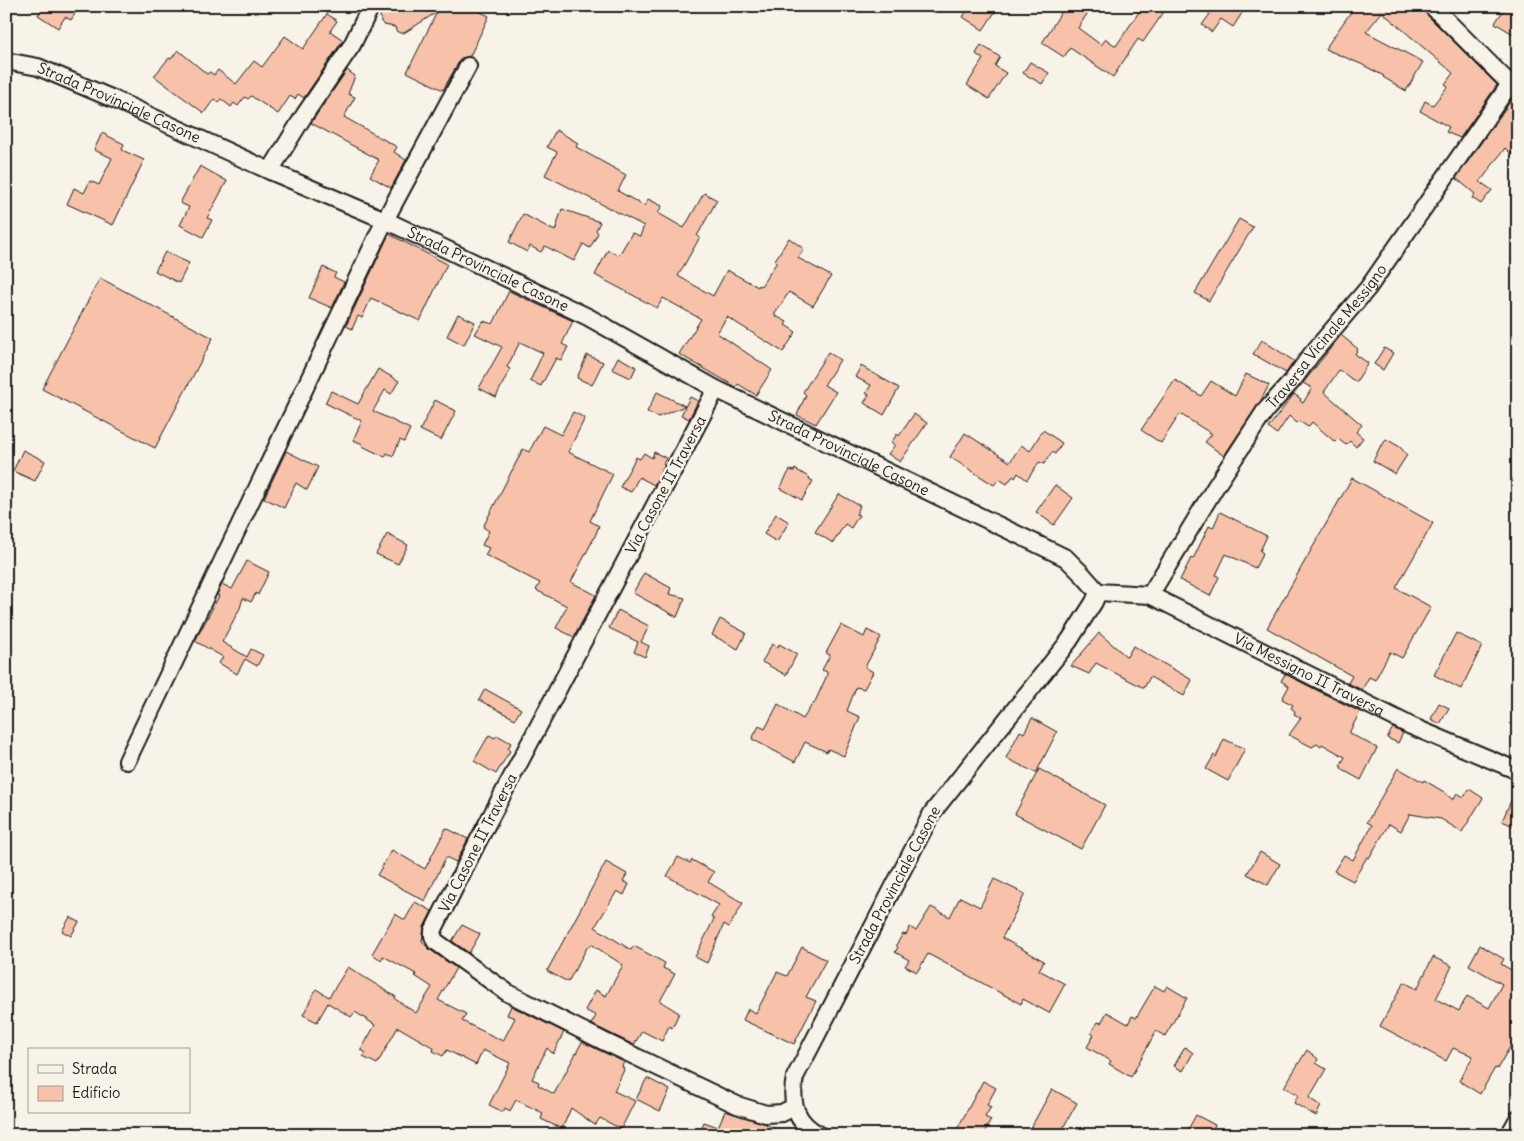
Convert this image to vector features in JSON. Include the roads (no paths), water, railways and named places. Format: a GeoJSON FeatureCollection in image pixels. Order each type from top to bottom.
{"type":"FeatureCollection","features":[{"type":"Feature","properties":{"kind":"street"},"geometry":{"type":"LineString","coordinates":[[270,171],[305,114],[352,45],[371,6]]}},
{"type":"Feature","properties":{"kind":"street"},"geometry":{"type":"LineString","coordinates":[[1432,6],[1514,88]]}},
{"type":"Feature","properties":{"kind":"street","name":"Strada Provinciale Casone"},"geometry":{"type":"LineString","coordinates":[[6,61],[38,67],[111,98],[270,171],[384,220],[588,317],[716,389],[1066,558],[1098,592],[1094,602],[1069,641],[932,813],[795,1077],[792,1092],[794,1107]]}},
{"type":"Feature","properties":{"kind":"street"},"geometry":{"type":"LineString","coordinates":[[126,760],[384,220],[468,66]]}},
{"type":"Feature","properties":{"kind":"street","name":"Traversa Vicinale Messigno"},"geometry":{"type":"LineString","coordinates":[[1150,595],[1216,486],[1265,411],[1293,380],[1311,355],[1368,288],[1514,88]]}},
{"type":"Feature","properties":{"kind":"street","name":"Via Casone II Traversa"},"geometry":{"type":"LineString","coordinates":[[716,389],[478,843],[433,931],[433,936],[435,941],[508,993],[736,1105],[766,1114],[782,1113],[794,1107]]}},
{"type":"Feature","properties":{"kind":"street","name":"Via Messigno II Traversa"},"geometry":{"type":"LineString","coordinates":[[1098,592],[1150,595],[1411,726],[1518,771]]}},
{"type":"Feature","properties":{"kind":"street"},"geometry":{"type":"LineString","coordinates":[[794,1107],[801,1120],[812,1131],[820,1135]]}},
{"type":"Feature","properties":{"kind":"street"},"geometry":{"type":"LineString","coordinates":[[1509,1135],[1518,1119]]}}]}
